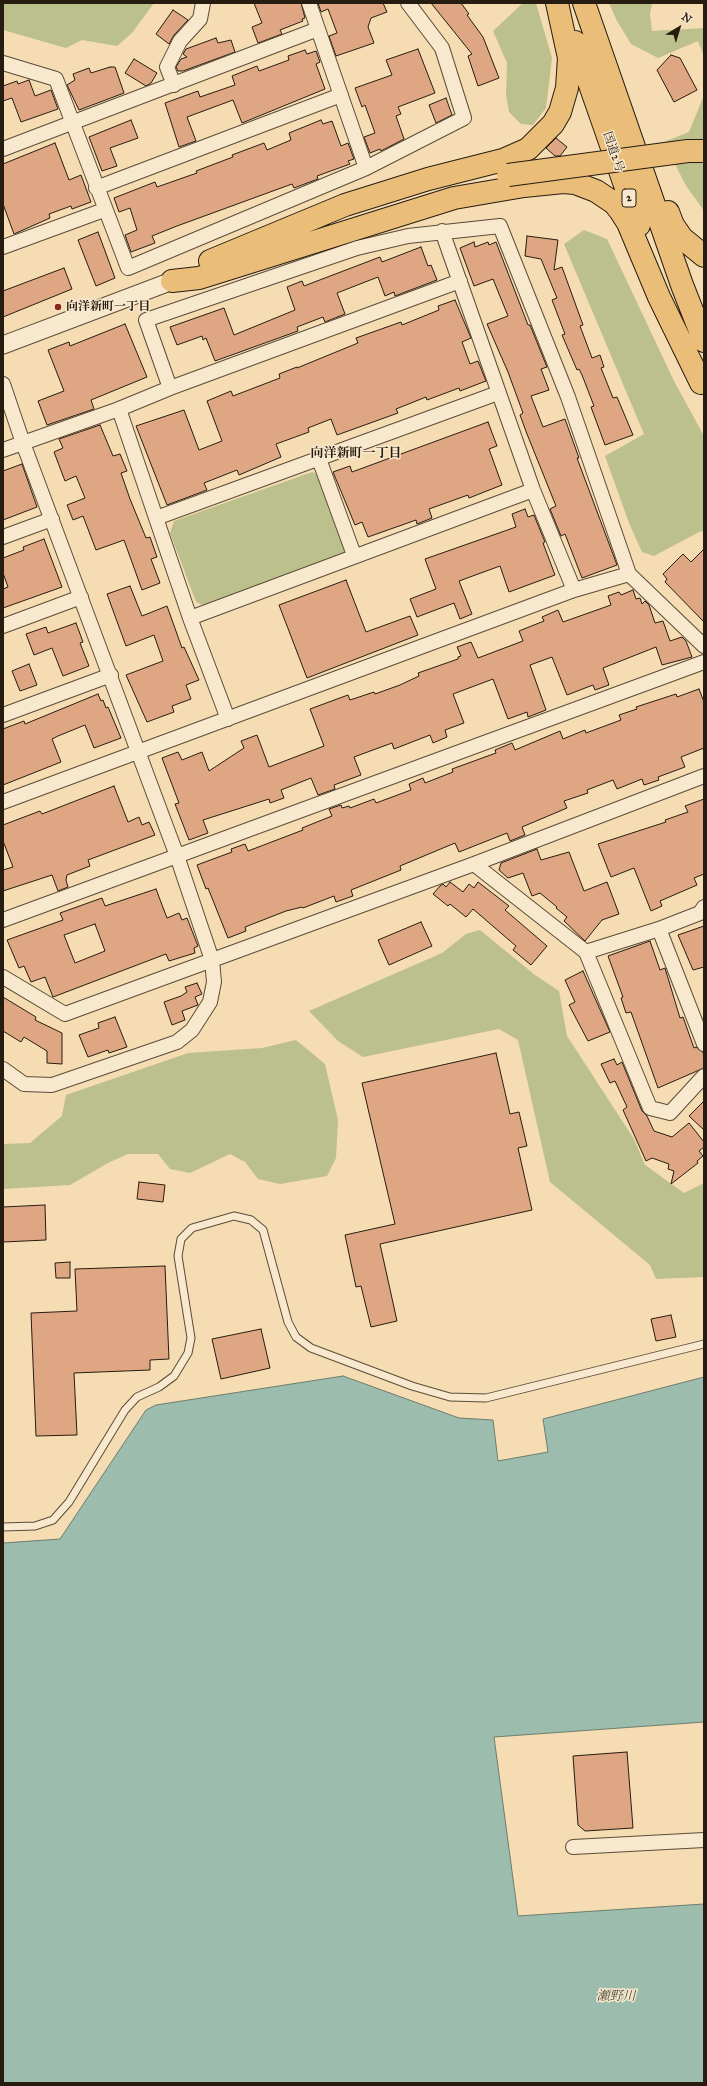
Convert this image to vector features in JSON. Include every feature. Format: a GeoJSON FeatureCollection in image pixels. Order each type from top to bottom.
{"type":"FeatureCollection","features":[{"type":"Feature","properties":{"kind":"highway"},"geometry":{"type":"LineString","coordinates":[[172,281],[196,267],[344,205],[428,179],[503,160],[528,149],[553,124],[560,112],[567,88],[569,58],[557,3]]}},
{"type":"Feature","properties":{"kind":"highway","name":"国道2号"},"geometry":{"type":"LineString","coordinates":[[561,3],[662,292],[702,386]]}},
{"type":"Feature","properties":{"kind":"highway","name":"国道2号"},"geometry":{"type":"LineString","coordinates":[[584,3],[682,285],[704,341]]}},
{"type":"Feature","properties":{"kind":"highway"},"geometry":{"type":"LineString","coordinates":[[610,77],[673,224],[682,238],[704,256]]}},
{"type":"Feature","properties":{"kind":"highway"},"geometry":{"type":"LineString","coordinates":[[172,281],[397,202],[434,191],[508,175],[688,151],[704,152]]}},
{"type":"Feature","properties":{"kind":"highway"},"geometry":{"type":"LineString","coordinates":[[172,281],[199,278],[454,198],[524,186],[563,182],[575,183],[596,190],[614,203],[628,223],[659,297],[702,386]]}},
{"type":"Feature","properties":{"kind":"street"},"geometry":{"type":"LineString","coordinates":[[174,85],[167,67],[180,41],[200,19],[203,3]]}},
{"type":"Feature","properties":{"kind":"street"},"geometry":{"type":"LineString","coordinates":[[309,3],[366,168]]}},
{"type":"Feature","properties":{"kind":"street"},"geometry":{"type":"LineString","coordinates":[[3,63],[56,79],[104,210],[128,268],[366,168],[464,118],[442,48],[408,3]]}},
{"type":"Feature","properties":{"kind":"street"},"geometry":{"type":"LineString","coordinates":[[3,149],[72,124],[318,29]]}},
{"type":"Feature","properties":{"kind":"street"},"geometry":{"type":"LineString","coordinates":[[96,188],[341,94]]}},
{"type":"Feature","properties":{"kind":"street"},"geometry":{"type":"LineString","coordinates":[[3,247],[104,210]]}},
{"type":"Feature","properties":{"kind":"street"},"geometry":{"type":"LineString","coordinates":[[170,388],[146,320],[357,248],[408,236],[442,231],[500,226],[568,397],[629,574],[704,646]]}},
{"type":"Feature","properties":{"kind":"street"},"geometry":{"type":"LineString","coordinates":[[442,231],[533,490],[574,590]]}},
{"type":"Feature","properties":{"kind":"street"},"geometry":{"type":"LineString","coordinates":[[3,344],[172,281]]}},
{"type":"Feature","properties":{"kind":"street"},"geometry":{"type":"LineString","coordinates":[[3,450],[119,409],[170,388],[460,281]]}},
{"type":"Feature","properties":{"kind":"street"},"geometry":{"type":"LineString","coordinates":[[3,384],[23,443],[111,675],[177,856],[212,960],[214,982],[210,1002],[192,1030],[177,1042],[52,1085],[24,1084],[3,1069]]}},
{"type":"Feature","properties":{"kind":"street"},"geometry":{"type":"LineString","coordinates":[[156,518],[498,393]]}},
{"type":"Feature","properties":{"kind":"street"},"geometry":{"type":"LineString","coordinates":[[119,409],[190,618],[228,719]]}},
{"type":"Feature","properties":{"kind":"street"},"geometry":{"type":"LineString","coordinates":[[319,459],[354,555]]}},
{"type":"Feature","properties":{"kind":"street"},"geometry":{"type":"LineString","coordinates":[[190,618],[354,555],[533,490]]}},
{"type":"Feature","properties":{"kind":"street"},"geometry":{"type":"LineString","coordinates":[[3,537],[52,519]]}},
{"type":"Feature","properties":{"kind":"street"},"geometry":{"type":"LineString","coordinates":[[3,802],[139,753],[574,590],[629,574]]}},
{"type":"Feature","properties":{"kind":"street"},"geometry":{"type":"LineString","coordinates":[[3,626],[81,597]]}},
{"type":"Feature","properties":{"kind":"street"},"geometry":{"type":"LineString","coordinates":[[3,920],[704,662]]}},
{"type":"Feature","properties":{"kind":"street"},"geometry":{"type":"LineString","coordinates":[[3,716],[111,675]]}},
{"type":"Feature","properties":{"kind":"street"},"geometry":{"type":"LineString","coordinates":[[3,977],[65,1014],[474,864],[704,776]]}},
{"type":"Feature","properties":{"kind":"street"},"geometry":{"type":"LineString","coordinates":[[474,864],[586,952],[650,1108],[670,1112],[704,1076]]}},
{"type":"Feature","properties":{"kind":"street"},"geometry":{"type":"LineString","coordinates":[[586,952],[659,929],[700,913],[704,907]]}},
{"type":"Feature","properties":{"kind":"street"},"geometry":{"type":"LineString","coordinates":[[659,929],[704,1044]]}},
{"type":"Feature","properties":{"kind":"street"},"geometry":{"type":"LineString","coordinates":[[573,1847],[704,1840]]}},
{"type":"Feature","properties":{"kind":"lane"},"geometry":{"type":"LineString","coordinates":[[3,1528],[35,1526],[53,1520],[69,1502],[125,1410],[137,1396],[159,1387],[174,1376],[188,1353],[191,1338],[178,1256],[181,1239],[192,1228],[234,1216],[251,1220],[263,1230],[288,1322],[296,1337],[311,1348],[412,1386],[450,1397],[486,1398],[704,1344]]}},
{"type":"Feature","properties":{"kind":"green space"},"geometry":{"type":"Polygon","coordinates":[[[3,3],[154,3],[132,33],[117,46],[82,40],[66,48],[3,30],[3,3]]]}},
{"type":"Feature","properties":{"kind":"green space"},"geometry":{"type":"Polygon","coordinates":[[[523,3],[536,3],[552,58],[546,108],[533,125],[521,124],[509,112],[506,95],[507,63],[493,31],[523,3]]]}},
{"type":"Feature","properties":{"kind":"green space"},"geometry":{"type":"Polygon","coordinates":[[[609,3],[652,3],[650,14],[652,31],[704,28],[704,56],[698,41],[658,58],[631,44],[616,19],[609,3]]]}},
{"type":"Feature","properties":{"kind":"green space"},"geometry":{"type":"Polygon","coordinates":[[[704,95],[704,211],[685,184],[664,142],[689,132],[704,95]]]}},
{"type":"Feature","properties":{"kind":"green space"},"geometry":{"type":"Polygon","coordinates":[[[584,230],[607,239],[674,381],[704,436],[704,532],[701,531],[654,556],[642,552],[629,523],[605,456],[644,434],[564,244],[584,230]]]}},
{"type":"Feature","properties":{"kind":"green space"},"geometry":{"type":"Polygon","coordinates":[[[312,472],[319,475],[347,549],[343,556],[207,607],[196,602],[170,533],[174,521],[312,472]]]}},
{"type":"Feature","properties":{"kind":"green space"},"geometry":{"type":"Polygon","coordinates":[[[480,930],[535,975],[559,991],[567,1036],[634,1139],[645,1165],[684,1193],[704,1183],[704,1277],[656,1279],[650,1265],[550,1182],[518,1040],[499,1029],[363,1057],[338,1041],[309,1011],[442,953],[466,934],[480,930]]]}},
{"type":"Feature","properties":{"kind":"green space"},"geometry":{"type":"Polygon","coordinates":[[[296,1040],[325,1064],[338,1120],[336,1158],[327,1176],[280,1184],[258,1179],[245,1162],[230,1154],[190,1173],[170,1169],[158,1154],[128,1154],[108,1163],[70,1185],[3,1189],[3,1144],[30,1143],[62,1116],[66,1095],[188,1053],[262,1048],[296,1040]]]}},
{"type":"Feature","properties":{"kind":"water","name":"瀬野川"},"geometry":{"type":"Polygon","coordinates":[[[343,1376],[459,1418],[493,1420],[498,1461],[548,1452],[543,1419],[704,1377],[704,1722],[494,1737],[518,1916],[704,1904],[704,2083],[3,2083],[3,1543],[60,1539],[146,1410],[156,1405],[343,1376]]]}},
{"type":"Feature","properties":{"kind":"building"},"geometry":{"type":"Polygon","coordinates":[[[254,3],[301,3],[305,18],[302,19],[303,21],[280,30],[282,34],[258,43],[252,27],[262,23],[254,3]]]}},
{"type":"Feature","properties":{"kind":"building"},"geometry":{"type":"Polygon","coordinates":[[[318,3],[383,3],[387,12],[371,18],[368,27],[374,43],[336,56],[329,36],[337,33],[328,9],[321,12],[318,3]]]}},
{"type":"Feature","properties":{"kind":"building"},"geometry":{"type":"Polygon","coordinates":[[[431,3],[461,3],[469,14],[467,15],[483,37],[499,78],[478,86],[468,56],[472,54],[431,3]]]}},
{"type":"Feature","properties":{"kind":"building"},"geometry":{"type":"Polygon","coordinates":[[[173,10],[188,20],[174,35],[169,44],[156,34],[173,10]]]}},
{"type":"Feature","properties":{"kind":"building"},"geometry":{"type":"Polygon","coordinates":[[[216,38],[218,43],[231,40],[235,52],[183,71],[178,71],[176,67],[181,59],[187,57],[183,54],[186,49],[216,38]]]}},
{"type":"Feature","properties":{"kind":"building"},"geometry":{"type":"Polygon","coordinates":[[[418,49],[435,93],[398,107],[401,114],[396,116],[404,139],[381,151],[380,149],[370,153],[364,137],[375,133],[365,105],[362,107],[355,88],[392,75],[386,60],[418,49]]]}},
{"type":"Feature","properties":{"kind":"building"},"geometry":{"type":"Polygon","coordinates":[[[305,50],[307,54],[316,51],[320,62],[316,64],[325,89],[242,123],[233,100],[187,117],[196,141],[179,147],[165,103],[198,91],[200,97],[235,85],[232,76],[257,66],[259,71],[289,60],[288,56],[305,50]]]}},
{"type":"Feature","properties":{"kind":"building"},"geometry":{"type":"Polygon","coordinates":[[[671,55],[680,58],[697,90],[674,102],[657,70],[671,55]]]}},
{"type":"Feature","properties":{"kind":"building"},"geometry":{"type":"Polygon","coordinates":[[[134,59],[157,73],[151,83],[146,86],[125,73],[134,59]]]}},
{"type":"Feature","properties":{"kind":"building"},"geometry":{"type":"Polygon","coordinates":[[[110,67],[115,67],[124,93],[79,110],[67,85],[75,80],[73,74],[89,68],[91,73],[110,67]]]}},
{"type":"Feature","properties":{"kind":"building"},"geometry":{"type":"Polygon","coordinates":[[[29,80],[35,96],[51,90],[58,109],[21,122],[12,98],[3,101],[3,86],[17,81],[18,84],[29,80]]]}},
{"type":"Feature","properties":{"kind":"building"},"geometry":{"type":"Polygon","coordinates":[[[446,98],[452,115],[436,123],[429,105],[446,98]]]}},
{"type":"Feature","properties":{"kind":"building"},"geometry":{"type":"Polygon","coordinates":[[[131,120],[138,138],[110,148],[117,166],[102,171],[89,137],[131,120]]]}},
{"type":"Feature","properties":{"kind":"building"},"geometry":{"type":"Polygon","coordinates":[[[321,120],[323,124],[332,121],[341,146],[348,143],[354,159],[348,161],[350,164],[317,176],[318,179],[294,188],[292,184],[152,236],[155,243],[131,252],[125,235],[137,230],[130,208],[119,212],[114,198],[155,182],[157,187],[197,173],[196,171],[264,143],[267,150],[291,140],[289,133],[321,120]]]}},
{"type":"Feature","properties":{"kind":"building"},"geometry":{"type":"Polygon","coordinates":[[[556,138],[567,147],[560,156],[555,156],[546,148],[556,138]]]}},
{"type":"Feature","properties":{"kind":"building"},"geometry":{"type":"Polygon","coordinates":[[[55,143],[69,180],[81,175],[91,202],[72,209],[71,206],[49,214],[50,218],[14,234],[3,204],[3,164],[55,143]]]}},
{"type":"Feature","properties":{"kind":"building"},"geometry":{"type":"Polygon","coordinates":[[[98,232],[115,278],[96,286],[78,240],[98,232]]]}},
{"type":"Feature","properties":{"kind":"building"},"geometry":{"type":"Polygon","coordinates":[[[527,236],[558,240],[554,270],[562,267],[583,325],[580,326],[592,358],[600,355],[604,367],[601,368],[613,398],[617,397],[633,435],[605,445],[591,407],[594,406],[582,375],[579,369],[577,370],[562,335],[565,334],[552,300],[557,298],[541,259],[525,256],[527,236]]]}},
{"type":"Feature","properties":{"kind":"building"},"geometry":{"type":"Polygon","coordinates":[[[474,242],[475,247],[488,242],[489,245],[496,242],[528,325],[530,325],[547,367],[541,369],[549,390],[531,396],[543,427],[565,419],[579,458],[577,458],[617,565],[582,578],[565,534],[561,536],[550,509],[556,506],[520,415],[523,413],[508,372],[487,324],[508,316],[493,279],[474,286],[460,248],[474,242]]]}},
{"type":"Feature","properties":{"kind":"building"},"geometry":{"type":"Polygon","coordinates":[[[421,247],[428,266],[431,265],[437,280],[395,296],[394,292],[385,296],[378,277],[337,293],[345,314],[325,322],[323,317],[297,327],[298,331],[215,361],[206,338],[203,340],[202,336],[177,345],[170,327],[224,308],[234,335],[295,310],[287,287],[302,281],[304,286],[380,257],[382,262],[421,247]]]}},
{"type":"Feature","properties":{"kind":"building"},"geometry":{"type":"Polygon","coordinates":[[[64,268],[72,289],[3,317],[3,291],[64,268]]]}},
{"type":"Feature","properties":{"kind":"building"},"geometry":{"type":"Polygon","coordinates":[[[455,300],[471,338],[462,342],[470,364],[478,361],[486,381],[460,391],[459,388],[427,400],[426,397],[396,409],[398,413],[337,435],[331,419],[308,428],[309,432],[276,444],[281,457],[239,475],[237,470],[204,483],[207,490],[167,505],[136,426],[184,410],[199,450],[222,441],[207,401],[231,391],[233,396],[280,378],[279,374],[358,343],[356,338],[401,322],[402,325],[439,310],[438,306],[455,300]]]}},
{"type":"Feature","properties":{"kind":"building"},"geometry":{"type":"Polygon","coordinates":[[[125,324],[147,377],[91,400],[94,409],[47,425],[38,401],[64,391],[48,350],[69,342],[70,346],[125,324]]]}},
{"type":"Feature","properties":{"kind":"building"},"geometry":{"type":"Polygon","coordinates":[[[488,422],[497,446],[489,449],[502,485],[469,498],[468,495],[429,509],[432,518],[417,524],[416,520],[368,537],[362,522],[355,525],[333,472],[350,466],[352,472],[488,422]]]}},
{"type":"Feature","properties":{"kind":"building"},"geometry":{"type":"Polygon","coordinates":[[[100,425],[113,456],[120,454],[127,471],[121,473],[130,499],[146,538],[150,537],[157,557],[151,559],[160,583],[142,590],[124,540],[96,550],[83,516],[73,520],[67,505],[85,498],[76,476],[65,481],[54,452],[63,448],[59,439],[100,425]]]}},
{"type":"Feature","properties":{"kind":"building"},"geometry":{"type":"Polygon","coordinates":[[[22,464],[37,507],[3,520],[3,471],[22,464]]]}},
{"type":"Feature","properties":{"kind":"building"},"geometry":{"type":"Polygon","coordinates":[[[525,509],[528,517],[534,515],[545,542],[543,543],[555,575],[509,592],[500,566],[459,581],[472,614],[460,619],[454,603],[417,617],[410,599],[436,589],[425,559],[516,527],[512,514],[525,509]]]}},
{"type":"Feature","properties":{"kind":"building"},"geometry":{"type":"Polygon","coordinates":[[[44,539],[62,587],[3,608],[3,589],[8,587],[3,573],[3,558],[24,550],[23,547],[44,539]]]}},
{"type":"Feature","properties":{"kind":"building"},"geometry":{"type":"Polygon","coordinates":[[[704,549],[704,622],[665,582],[667,579],[663,574],[683,554],[691,562],[704,549]]]}},
{"type":"Feature","properties":{"kind":"building"},"geometry":{"type":"Polygon","coordinates":[[[346,580],[366,632],[410,616],[418,635],[307,678],[279,605],[346,580]]]}},
{"type":"Feature","properties":{"kind":"building"},"geometry":{"type":"Polygon","coordinates":[[[130,586],[142,616],[167,606],[182,648],[184,647],[199,680],[186,685],[191,699],[172,706],[174,712],[147,722],[126,675],[163,661],[154,635],[126,646],[107,594],[130,586]]]}},
{"type":"Feature","properties":{"kind":"building"},"geometry":{"type":"Polygon","coordinates":[[[633,590],[636,599],[640,598],[642,604],[645,601],[649,605],[655,623],[663,621],[670,641],[682,637],[686,641],[692,657],[662,665],[656,647],[603,668],[609,685],[595,690],[593,685],[567,695],[552,657],[530,665],[546,710],[528,717],[527,712],[508,719],[493,679],[453,694],[464,723],[445,730],[447,737],[433,743],[430,735],[394,749],[392,743],[354,757],[361,775],[334,785],[335,789],[318,795],[311,778],[281,790],[284,798],[270,803],[269,799],[203,820],[208,833],[189,840],[175,804],[179,803],[162,758],[178,752],[182,760],[202,752],[209,771],[244,748],[241,741],[257,735],[269,767],[324,746],[310,709],[348,695],[350,700],[374,692],[375,694],[400,685],[419,676],[418,673],[458,659],[458,657],[461,656],[457,647],[471,642],[478,658],[523,641],[519,631],[544,621],[542,617],[558,610],[563,622],[611,605],[608,596],[619,592],[621,595],[633,590]]]}},
{"type":"Feature","properties":{"kind":"building"},"geometry":{"type":"Polygon","coordinates":[[[76,623],[83,642],[80,643],[89,666],[63,676],[52,648],[34,655],[26,634],[46,627],[48,633],[76,623]]]}},
{"type":"Feature","properties":{"kind":"building"},"geometry":{"type":"Polygon","coordinates":[[[29,664],[37,685],[20,691],[12,671],[29,664]]]}},
{"type":"Feature","properties":{"kind":"building"},"geometry":{"type":"Polygon","coordinates":[[[699,689],[704,702],[704,748],[681,757],[685,767],[658,777],[659,780],[644,785],[642,779],[617,789],[613,780],[587,790],[588,793],[564,801],[567,808],[522,827],[525,835],[510,841],[507,833],[459,852],[455,843],[400,866],[401,870],[351,890],[353,896],[336,902],[334,896],[303,908],[286,911],[245,927],[246,931],[228,938],[197,865],[232,852],[231,849],[245,844],[248,851],[303,830],[302,828],[332,816],[329,809],[341,805],[342,808],[349,806],[350,808],[374,799],[376,803],[411,790],[409,784],[423,778],[425,783],[453,772],[452,769],[496,753],[495,750],[512,743],[515,750],[560,731],[563,739],[585,730],[586,733],[621,720],[619,715],[637,709],[636,707],[676,694],[677,697],[699,689]]]}},
{"type":"Feature","properties":{"kind":"building"},"geometry":{"type":"Polygon","coordinates":[[[98,694],[101,701],[103,700],[106,708],[108,707],[121,738],[94,748],[85,725],[52,739],[61,762],[3,785],[3,729],[24,721],[25,724],[98,694]]]}},
{"type":"Feature","properties":{"kind":"building"},"geometry":{"type":"Polygon","coordinates":[[[114,786],[128,822],[139,817],[142,825],[149,822],[155,835],[88,860],[90,866],[67,875],[66,880],[68,887],[58,891],[52,875],[3,891],[3,870],[13,867],[3,841],[3,825],[40,811],[42,814],[114,786]]]}},
{"type":"Feature","properties":{"kind":"building"},"geometry":{"type":"Polygon","coordinates":[[[704,799],[704,874],[694,878],[697,885],[660,901],[662,906],[651,911],[634,868],[611,877],[598,844],[666,822],[665,820],[688,812],[685,806],[704,799]]]}},
{"type":"Feature","properties":{"kind":"building"},"geometry":{"type":"Polygon","coordinates":[[[537,849],[541,860],[569,852],[584,891],[607,882],[619,914],[602,920],[585,941],[564,921],[567,917],[556,908],[557,907],[540,893],[532,896],[523,873],[508,878],[499,870],[501,863],[537,849]]]}},
{"type":"Feature","properties":{"kind":"building"},"geometry":{"type":"Polygon","coordinates":[[[450,882],[463,892],[469,884],[474,888],[478,882],[509,906],[505,910],[547,946],[531,965],[513,950],[516,946],[473,909],[466,917],[450,904],[448,906],[433,894],[440,886],[443,884],[446,887],[450,882]]]}},
{"type":"Feature","properties":{"kind":"building"},"geometry":{"type":"Polygon","coordinates":[[[156,889],[167,918],[179,913],[182,920],[187,918],[198,946],[194,948],[195,953],[169,961],[166,954],[53,997],[45,977],[31,982],[24,966],[19,968],[7,940],[63,920],[60,913],[102,898],[105,906],[156,889]],[[95,924],[64,935],[75,963],[105,951],[95,924]]]}},
{"type":"Feature","properties":{"kind":"building"},"geometry":{"type":"Polygon","coordinates":[[[421,922],[432,946],[389,965],[378,940],[421,922]]]}},
{"type":"Feature","properties":{"kind":"building"},"geometry":{"type":"Polygon","coordinates":[[[704,926],[704,967],[693,970],[678,935],[704,926]]]}},
{"type":"Feature","properties":{"kind":"building"},"geometry":{"type":"Polygon","coordinates":[[[650,941],[660,970],[665,968],[680,1018],[683,1017],[694,1048],[696,1047],[703,1052],[704,1057],[704,1068],[658,1088],[631,1012],[626,1013],[621,998],[623,997],[608,956],[650,941]]]}},
{"type":"Feature","properties":{"kind":"building"},"geometry":{"type":"Polygon","coordinates":[[[583,971],[610,1032],[588,1041],[569,1005],[575,1002],[565,980],[583,971]]]}},
{"type":"Feature","properties":{"kind":"building"},"geometry":{"type":"Polygon","coordinates":[[[197,983],[202,994],[195,997],[198,1005],[182,1011],[185,1020],[172,1025],[164,1002],[181,996],[187,992],[185,987],[197,983]]]}},
{"type":"Feature","properties":{"kind":"building"},"geometry":{"type":"Polygon","coordinates":[[[3,997],[36,1017],[35,1020],[62,1033],[62,1064],[47,1063],[47,1051],[24,1037],[21,1042],[3,1031],[3,997]]]}},
{"type":"Feature","properties":{"kind":"building"},"geometry":{"type":"Polygon","coordinates":[[[115,1017],[127,1047],[109,1053],[108,1050],[88,1057],[79,1035],[99,1028],[98,1023],[115,1017]]]}},
{"type":"Feature","properties":{"kind":"building"},"geometry":{"type":"Polygon","coordinates":[[[496,1053],[510,1114],[519,1112],[527,1146],[518,1148],[532,1210],[380,1244],[397,1321],[371,1327],[361,1286],[356,1287],[345,1235],[395,1224],[362,1083],[496,1053]]]}},
{"type":"Feature","properties":{"kind":"building"},"geometry":{"type":"Polygon","coordinates":[[[614,1059],[617,1065],[622,1062],[642,1111],[647,1116],[654,1131],[672,1137],[689,1123],[704,1142],[704,1147],[699,1151],[703,1156],[697,1161],[698,1163],[671,1184],[674,1171],[668,1169],[669,1164],[652,1158],[646,1161],[623,1110],[627,1107],[615,1081],[610,1083],[601,1064],[614,1059]]]}},
{"type":"Feature","properties":{"kind":"building"},"geometry":{"type":"Polygon","coordinates":[[[704,1101],[704,1130],[689,1116],[704,1101]]]}},
{"type":"Feature","properties":{"kind":"building"},"geometry":{"type":"Polygon","coordinates":[[[139,1182],[165,1185],[163,1202],[137,1199],[139,1182]]]}},
{"type":"Feature","properties":{"kind":"building"},"geometry":{"type":"Polygon","coordinates":[[[45,1205],[46,1240],[3,1242],[3,1207],[45,1205]]]}},
{"type":"Feature","properties":{"kind":"building"},"geometry":{"type":"Polygon","coordinates":[[[70,1262],[70,1278],[56,1278],[55,1263],[70,1262]]]}},
{"type":"Feature","properties":{"kind":"building"},"geometry":{"type":"Polygon","coordinates":[[[165,1266],[169,1359],[150,1360],[150,1370],[74,1373],[77,1435],[36,1436],[31,1313],[77,1311],[75,1269],[165,1266]]]}},
{"type":"Feature","properties":{"kind":"building"},"geometry":{"type":"Polygon","coordinates":[[[671,1315],[676,1337],[656,1341],[651,1319],[671,1315]]]}},
{"type":"Feature","properties":{"kind":"building"},"geometry":{"type":"Polygon","coordinates":[[[261,1329],[270,1368],[221,1379],[212,1339],[261,1329]]]}},
{"type":"Feature","properties":{"kind":"building"},"geometry":{"type":"Polygon","coordinates":[[[627,1752],[633,1828],[585,1831],[578,1825],[573,1756],[627,1752]]]}},
{"type":"Feature","properties":{"kind":"place","name":"向洋新町一丁目"},"geometry":{"type":"Point","coordinates":[58,307]}},
{"type":"Feature","properties":{"kind":"district","name":"向洋新町一丁目"},"geometry":{"type":"Point","coordinates":[356,454]}}]}
